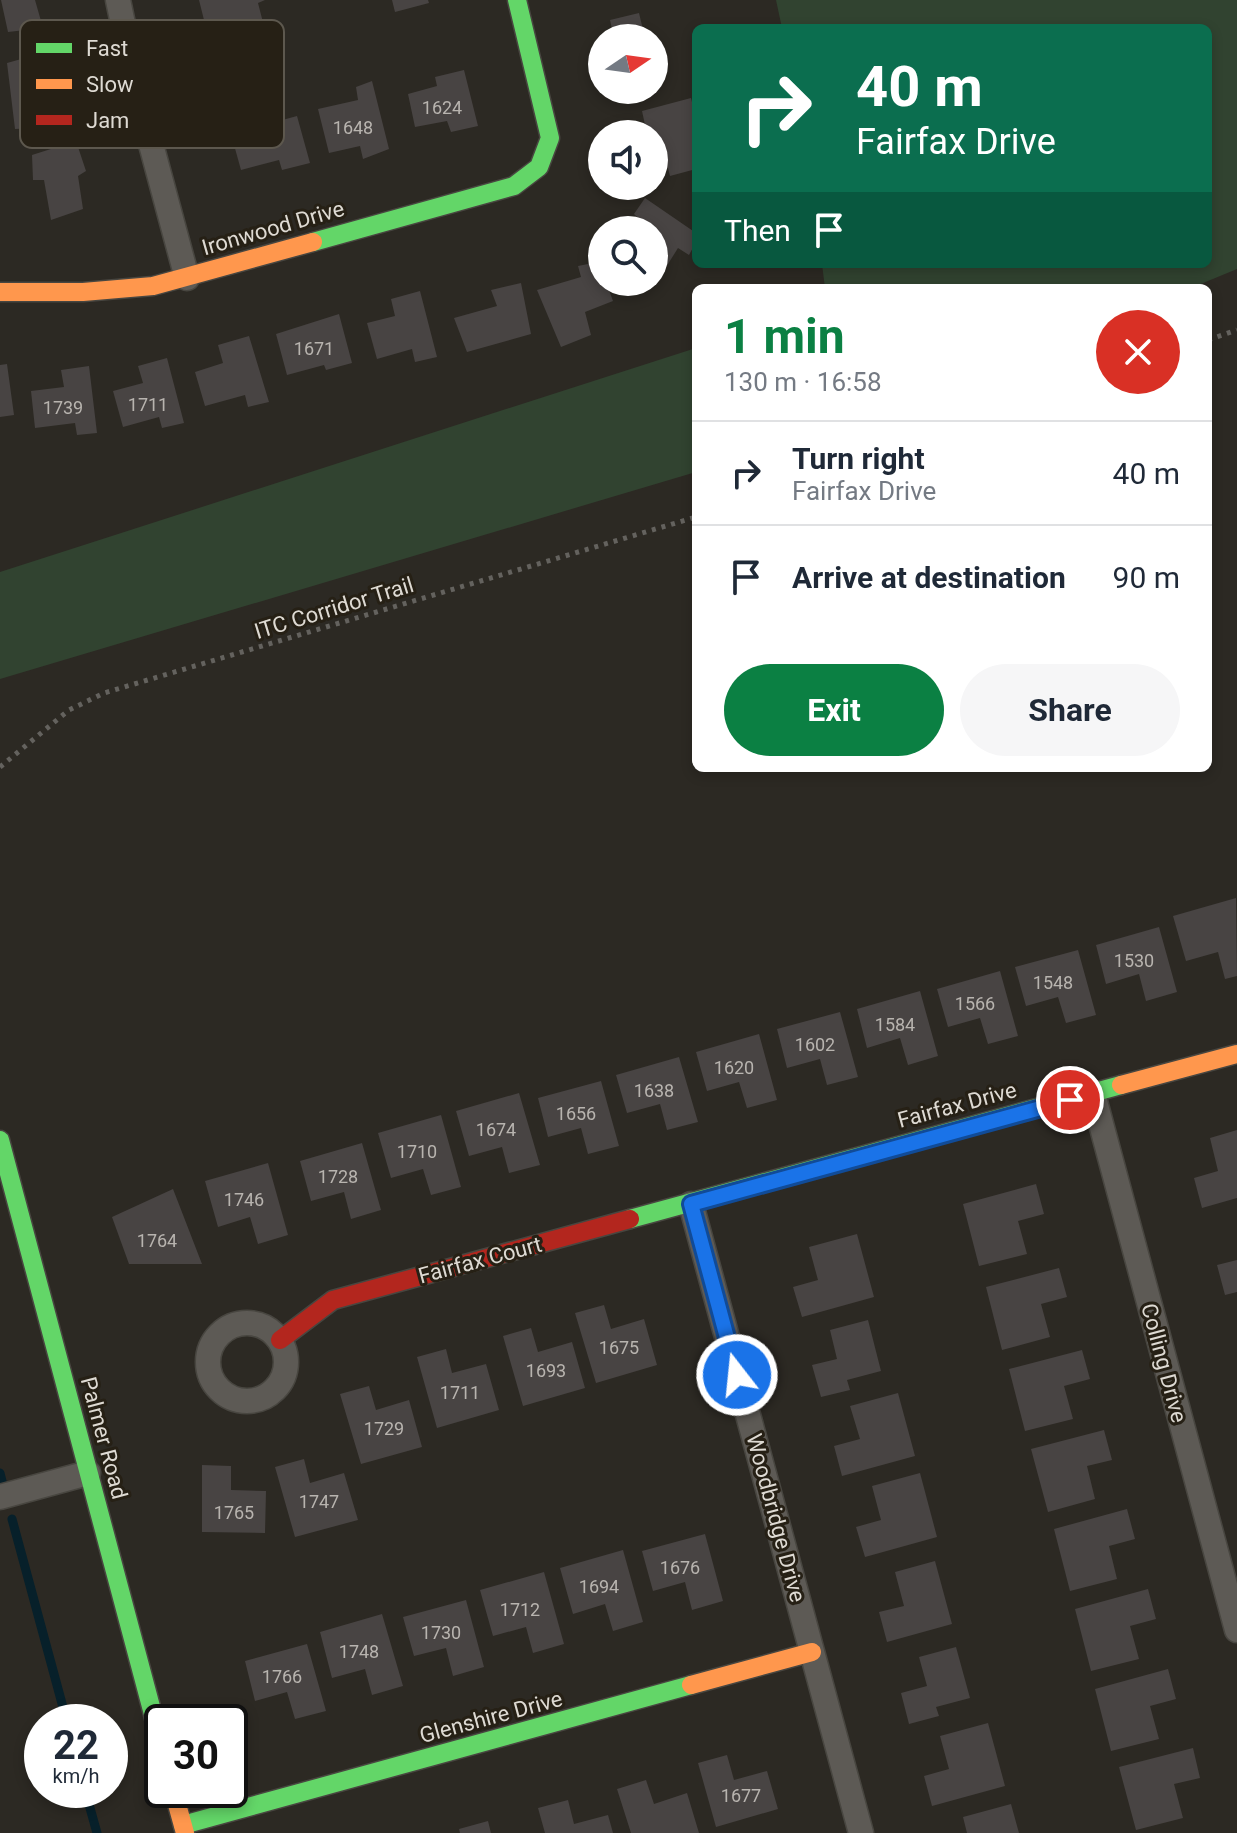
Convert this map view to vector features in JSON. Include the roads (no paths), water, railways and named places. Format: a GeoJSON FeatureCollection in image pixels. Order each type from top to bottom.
{"type":"FeatureCollection","features":[{"type":"Feature","properties":{"kind":"street"},"geometry":{"type":"LineString","coordinates":[[118,0],[122,20]]}},
{"type":"Feature","properties":{"kind":"street","name":"Ironwood Drive"},"geometry":{"type":"LineString","coordinates":[[0,292],[118,290],[187,278],[514,186],[539,167],[550,138],[517,0]]}},
{"type":"Feature","properties":{"kind":"street"},"geometry":{"type":"LineString","coordinates":[[152,148],[187,278]]}},
{"type":"Feature","properties":{"kind":"street","name":"Fairfax Drive"},"geometry":{"type":"LineString","coordinates":[[691,1204],[1237,1054]]}},
{"type":"Feature","properties":{"kind":"street","name":"Colling Drive"},"geometry":{"type":"LineString","coordinates":[[1093,1094],[1237,1630]]}},
{"type":"Feature","properties":{"kind":"street","name":"Palmer Road"},"geometry":{"type":"LineString","coordinates":[[0,1140],[150,1704]]}},
{"type":"Feature","properties":{"kind":"street","name":"Fairfax Court"},"geometry":{"type":"LineString","coordinates":[[280,1340],[333,1300],[691,1204]]}},
{"type":"Feature","properties":{"kind":"street","name":"Woodbridge Drive"},"geometry":{"type":"LineString","coordinates":[[691,1204],[861,1833]]}},
{"type":"Feature","properties":{"kind":"street"},"geometry":{"type":"LineString","coordinates":[[0,1497],[88,1473]]}},
{"type":"Feature","properties":{"kind":"street","name":"Glenshire Drive"},"geometry":{"type":"LineString","coordinates":[[184,1829],[812,1652]]}},
{"type":"Feature","properties":{"kind":"street"},"geometry":{"type":"LineString","coordinates":[[178,1808],[184,1829]]}},
{"type":"Feature","properties":{"kind":"waterway"},"geometry":{"type":"LineString","coordinates":[[0,1473],[5,1493]]}},
{"type":"Feature","properties":{"kind":"waterway"},"geometry":{"type":"LineString","coordinates":[[12,1519],[62,1704]]}},
{"type":"Feature","properties":{"kind":"waterway"},"geometry":{"type":"LineString","coordinates":[[90,1808],[97,1833]]}}]}
